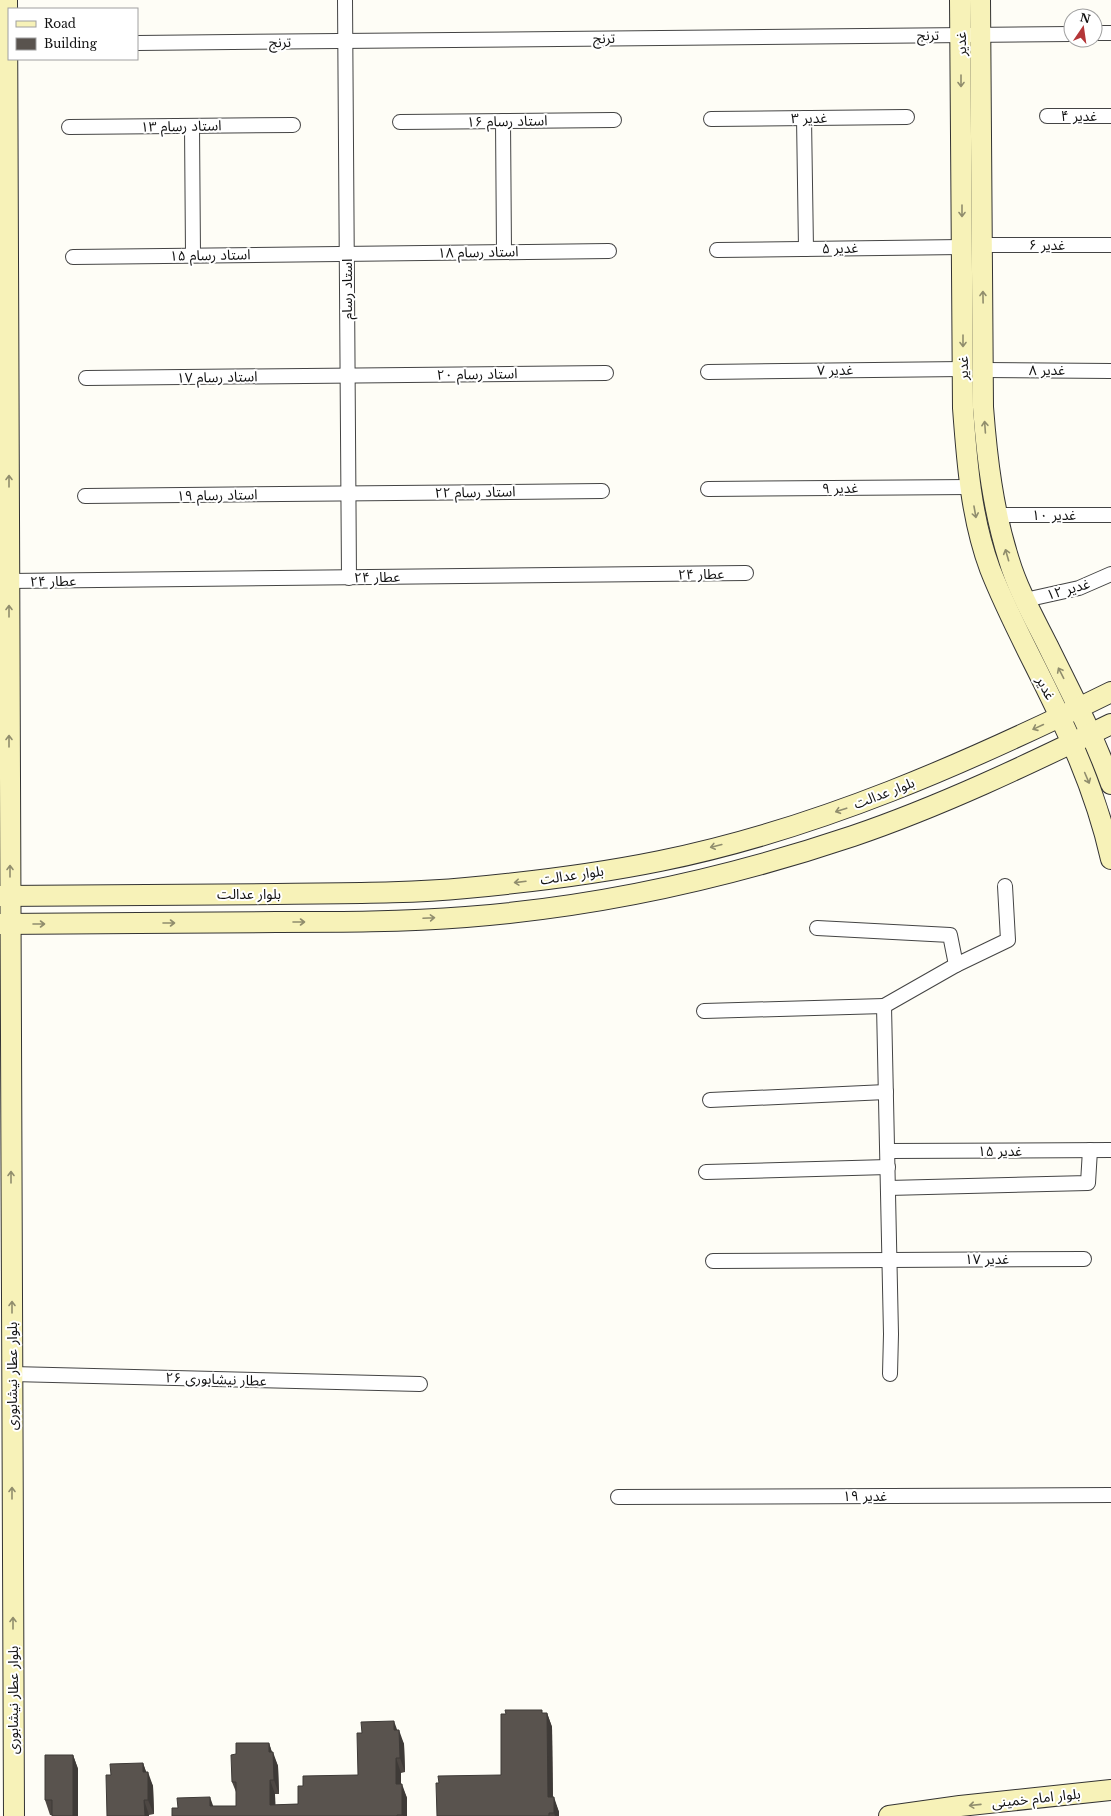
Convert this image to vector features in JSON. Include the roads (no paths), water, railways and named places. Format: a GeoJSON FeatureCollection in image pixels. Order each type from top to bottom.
{"type":"FeatureCollection","features":[{"type":"Feature","properties":{"kind":"street","name":"بلوار عطار نیشابوری"},"geometry":{"type":"LineString","coordinates":[[7,0],[5,44],[9,581],[5,896],[7,1762],[14,1816]]}},
{"type":"Feature","properties":{"kind":"street","name":"استاد رسام"},"geometry":{"type":"LineString","coordinates":[[345,0],[349,578]]}},
{"type":"Feature","properties":{"kind":"street","name":"غدیر"},"geometry":{"type":"LineString","coordinates":[[960,0],[963,369],[966,448],[976,519],[990,568],[1009,614],[1060,716],[1092,790],[1111,859]]}},
{"type":"Feature","properties":{"kind":"street","name":"غدیر"},"geometry":{"type":"LineString","coordinates":[[980,0],[983,407],[987,461],[996,515],[1009,561],[1025,600],[1078,708],[1111,784]]}},
{"type":"Feature","properties":{"kind":"street","name":"ترنج"},"geometry":{"type":"LineString","coordinates":[[138,43],[1063,34]]}},
{"type":"Feature","properties":{"kind":"street","name":"غدیر ۴"},"geometry":{"type":"LineString","coordinates":[[1048,116],[1111,116]]}},
{"type":"Feature","properties":{"kind":"street","name":"غدیر ۳"},"geometry":{"type":"LineString","coordinates":[[711,119],[907,117]]}},
{"type":"Feature","properties":{"kind":"street"},"geometry":{"type":"LineString","coordinates":[[804,118],[806,249]]}},
{"type":"Feature","properties":{"kind":"street","name":"استاد رسام ۱۶"},"geometry":{"type":"LineString","coordinates":[[400,122],[614,120]]}},
{"type":"Feature","properties":{"kind":"street"},"geometry":{"type":"LineString","coordinates":[[503,121],[504,252]]}},
{"type":"Feature","properties":{"kind":"street","name":"استاد رسام ۱۳"},"geometry":{"type":"LineString","coordinates":[[69,127],[293,125]]}},
{"type":"Feature","properties":{"kind":"street"},"geometry":{"type":"LineString","coordinates":[[192,126],[194,255]]}},
{"type":"Feature","properties":{"kind":"street","name":"غدیر ۶"},"geometry":{"type":"LineString","coordinates":[[982,245],[1111,245]]}},
{"type":"Feature","properties":{"kind":"street","name":"غدیر ۵"},"geometry":{"type":"LineString","coordinates":[[717,250],[962,247]]}},
{"type":"Feature","properties":{"kind":"street","name":"استاد رسام ۱۸"},"geometry":{"type":"LineString","coordinates":[[346,254],[609,251]]}},
{"type":"Feature","properties":{"kind":"street","name":"استاد رسام ۱۵"},"geometry":{"type":"LineString","coordinates":[[73,256],[346,254]]}},
{"type":"Feature","properties":{"kind":"street","name":"غدیر ۷"},"geometry":{"type":"LineString","coordinates":[[708,372],[963,369]]}},
{"type":"Feature","properties":{"kind":"street","name":"غدیر ۸"},"geometry":{"type":"LineString","coordinates":[[983,370],[1111,371]]}},
{"type":"Feature","properties":{"kind":"street","name":"استاد رسام ۲۰"},"geometry":{"type":"LineString","coordinates":[[347,375],[606,373]]}},
{"type":"Feature","properties":{"kind":"street","name":"استاد رسام ۱۷"},"geometry":{"type":"LineString","coordinates":[[86,378],[347,375]]}},
{"type":"Feature","properties":{"kind":"street","name":"غدیر ۹"},"geometry":{"type":"LineString","coordinates":[[708,490],[971,487]]}},
{"type":"Feature","properties":{"kind":"street","name":"استاد رسام ۲۲"},"geometry":{"type":"LineString","coordinates":[[348,493],[602,491]]}},
{"type":"Feature","properties":{"kind":"street","name":"استاد رسام ۱۹"},"geometry":{"type":"LineString","coordinates":[[85,496],[348,493]]}},
{"type":"Feature","properties":{"kind":"street","name":"غدیر ۱۰"},"geometry":{"type":"LineString","coordinates":[[996,515],[1111,515]]}},
{"type":"Feature","properties":{"kind":"street","name":"عطار ۲۴"},"geometry":{"type":"LineString","coordinates":[[9,581],[746,574]]}},
{"type":"Feature","properties":{"kind":"street","name":"غدیر ۱۲"},"geometry":{"type":"LineString","coordinates":[[1025,600],[1079,588],[1111,574]]}},
{"type":"Feature","properties":{"kind":"street","name":"بلوار عدالت"},"geometry":{"type":"LineString","coordinates":[[5,896],[358,893],[464,888],[568,876],[661,860],[752,837],[844,809],[934,774],[1111,692]]}},
{"type":"Feature","properties":{"kind":"street","name":"بلوار عدالت"},"geometry":{"type":"LineString","coordinates":[[5,924],[359,922],[466,917],[573,904],[667,888],[760,865],[854,836],[946,800],[1111,724]]}},
{"type":"Feature","properties":{"kind":"street"},"geometry":{"type":"LineString","coordinates":[[704,1011],[884,1006],[956,965],[1008,940],[1006,886]]}},
{"type":"Feature","properties":{"kind":"street"},"geometry":{"type":"LineString","coordinates":[[817,928],[950,935],[956,965]]}},
{"type":"Feature","properties":{"kind":"street"},"geometry":{"type":"LineString","coordinates":[[884,1006],[890,1259],[890,1374]]}},
{"type":"Feature","properties":{"kind":"street"},"geometry":{"type":"LineString","coordinates":[[710,1100],[886,1092]]}},
{"type":"Feature","properties":{"kind":"street"},"geometry":{"type":"LineString","coordinates":[[888,1188],[1088,1182],[1090,1150]]}},
{"type":"Feature","properties":{"kind":"street","name":"غدیر ۱۵"},"geometry":{"type":"LineString","coordinates":[[888,1151],[1111,1150]]}},
{"type":"Feature","properties":{"kind":"street"},"geometry":{"type":"LineString","coordinates":[[706,1172],[888,1167]]}},
{"type":"Feature","properties":{"kind":"street","name":"غدیر ۱۷"},"geometry":{"type":"LineString","coordinates":[[713,1261],[1084,1259]]}},
{"type":"Feature","properties":{"kind":"street","name":"عطار نیشابوری ۲۶"},"geometry":{"type":"LineString","coordinates":[[6,1374],[420,1384]]}},
{"type":"Feature","properties":{"kind":"street","name":"غدیر ۱۹"},"geometry":{"type":"LineString","coordinates":[[618,1497],[1111,1495]]}},
{"type":"Feature","properties":{"kind":"street","name":"بلوار امام خمینی"},"geometry":{"type":"LineString","coordinates":[[889,1816],[960,1806],[1111,1790]]}}]}
